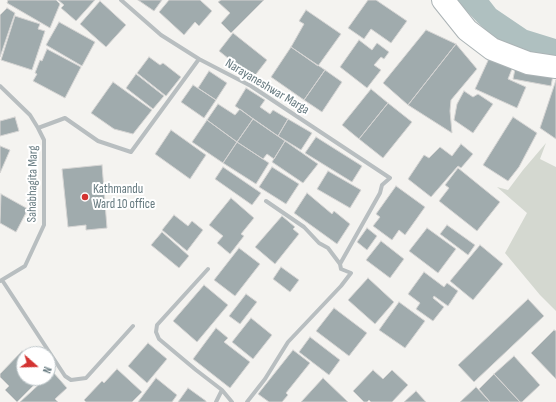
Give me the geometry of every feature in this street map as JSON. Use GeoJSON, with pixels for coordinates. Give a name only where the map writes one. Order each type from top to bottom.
{"type":"FeatureCollection","features":[{"type":"Feature","properties":{"kind":"street","name":"Narayaneshwar Marga"},"geometry":{"type":"LineString","coordinates":[[121,0],[161,35],[199,59],[251,86],[390,178],[382,185],[380,193],[340,264]]}},
{"type":"Feature","properties":{"kind":"street"},"geometry":{"type":"LineString","coordinates":[[443,0],[467,30],[492,49],[528,63],[556,67]]}},
{"type":"Feature","properties":{"kind":"street"},"geometry":{"type":"LineString","coordinates":[[38,128],[65,118],[98,141],[131,152],[199,59]]}},
{"type":"Feature","properties":{"kind":"street","name":"Sahabhagita Marg"},"geometry":{"type":"LineString","coordinates":[[0,86],[30,115],[44,140],[44,225],[25,266],[1,281]]}},
{"type":"Feature","properties":{"kind":"street"},"geometry":{"type":"LineString","coordinates":[[247,402],[265,379],[288,342],[341,286],[351,273],[341,269],[340,264],[328,248],[319,243],[304,227],[266,201]]}},
{"type":"Feature","properties":{"kind":"street"},"geometry":{"type":"LineString","coordinates":[[208,269],[157,325],[156,332],[159,339],[190,366],[222,390],[232,402]]}},
{"type":"Feature","properties":{"kind":"street"},"geometry":{"type":"LineString","coordinates":[[1,281],[65,376],[71,380],[86,378],[133,326]]}},
{"type":"Feature","properties":{"kind":"street"},"geometry":{"type":"LineString","coordinates":[[216,402],[222,390]]}},
{"type":"Feature","properties":{"kind":"shaded area"},"geometry":{"type":"Polygon","coordinates":[[[456,0],[489,0],[496,9],[527,30],[556,39],[556,60],[501,44],[456,0]]]}},
{"type":"Feature","properties":{"kind":"shaded area"},"geometry":{"type":"Polygon","coordinates":[[[546,143],[540,159],[556,167],[556,311],[540,295],[505,253],[527,213],[497,187],[508,190],[546,143]]]}},
{"type":"Feature","properties":{"kind":"building"},"geometry":{"type":"Polygon","coordinates":[[[8,0],[56,0],[60,4],[50,28],[7,3],[8,0]]]}},
{"type":"Feature","properties":{"kind":"building"},"geometry":{"type":"Polygon","coordinates":[[[58,0],[95,0],[76,21],[61,8],[64,5],[58,0]]]}},
{"type":"Feature","properties":{"kind":"building"},"geometry":{"type":"Polygon","coordinates":[[[138,0],[162,0],[154,11],[138,0]]]}},
{"type":"Feature","properties":{"kind":"building"},"geometry":{"type":"Polygon","coordinates":[[[169,0],[200,0],[212,11],[199,26],[195,22],[184,35],[159,12],[169,0]]]}},
{"type":"Feature","properties":{"kind":"building"},"geometry":{"type":"Polygon","coordinates":[[[221,0],[264,0],[231,33],[221,23],[230,13],[218,2],[221,0]]]}},
{"type":"Feature","properties":{"kind":"building"},"geometry":{"type":"Polygon","coordinates":[[[368,0],[376,0],[407,21],[391,43],[371,29],[364,39],[348,28],[368,0]]]}},
{"type":"Feature","properties":{"kind":"building"},"geometry":{"type":"Polygon","coordinates":[[[100,1],[126,25],[106,47],[80,24],[100,1]]]}},
{"type":"Feature","properties":{"kind":"building"},"geometry":{"type":"Polygon","coordinates":[[[7,8],[15,13],[0,57],[0,15],[7,8]]]}},
{"type":"Feature","properties":{"kind":"building"},"geometry":{"type":"Polygon","coordinates":[[[306,10],[341,34],[318,66],[291,47],[304,24],[299,21],[306,10]]]}},
{"type":"Feature","properties":{"kind":"building"},"geometry":{"type":"Polygon","coordinates":[[[15,16],[40,24],[38,29],[45,31],[32,70],[1,60],[15,16]]]}},
{"type":"Feature","properties":{"kind":"building"},"geometry":{"type":"Polygon","coordinates":[[[59,22],[95,42],[82,66],[46,45],[59,22]]]}},
{"type":"Feature","properties":{"kind":"building"},"geometry":{"type":"Polygon","coordinates":[[[426,30],[456,44],[408,105],[383,83],[426,30]]]}},
{"type":"Feature","properties":{"kind":"building"},"geometry":{"type":"Polygon","coordinates":[[[233,33],[267,60],[253,78],[219,51],[233,33]]]}},
{"type":"Feature","properties":{"kind":"building"},"geometry":{"type":"Polygon","coordinates":[[[359,40],[372,50],[377,43],[389,52],[384,59],[381,57],[374,65],[381,70],[367,88],[340,67],[359,40]]]}},
{"type":"Feature","properties":{"kind":"building"},"geometry":{"type":"Polygon","coordinates":[[[456,44],[477,69],[451,100],[450,111],[452,133],[408,105],[456,44]]]}},
{"type":"Feature","properties":{"kind":"building"},"geometry":{"type":"Polygon","coordinates":[[[291,47],[325,70],[304,100],[271,77],[291,47]]]}},
{"type":"Feature","properties":{"kind":"building"},"geometry":{"type":"Polygon","coordinates":[[[47,49],[81,67],[65,98],[33,81],[37,74],[35,73],[40,60],[42,61],[47,49]]]}},
{"type":"Feature","properties":{"kind":"building"},"geometry":{"type":"Polygon","coordinates":[[[491,54],[514,64],[508,79],[526,87],[517,108],[475,89],[491,54]]]}},
{"type":"Feature","properties":{"kind":"building"},"geometry":{"type":"Polygon","coordinates":[[[149,57],[160,65],[163,63],[181,77],[166,96],[137,73],[149,57]]]}},
{"type":"Feature","properties":{"kind":"building"},"geometry":{"type":"Polygon","coordinates":[[[516,64],[554,70],[551,86],[513,79],[516,64]]]}},
{"type":"Feature","properties":{"kind":"building"},"geometry":{"type":"Polygon","coordinates":[[[325,70],[342,82],[322,112],[304,100],[325,70]]]}},
{"type":"Feature","properties":{"kind":"building"},"geometry":{"type":"Polygon","coordinates":[[[209,71],[227,83],[216,100],[198,88],[209,71]]]}},
{"type":"Feature","properties":{"kind":"building"},"geometry":{"type":"Polygon","coordinates":[[[136,74],[164,96],[153,109],[126,88],[136,74]]]}},
{"type":"Feature","properties":{"kind":"building"},"geometry":{"type":"Polygon","coordinates":[[[556,80],[556,139],[540,128],[556,80]]]}},
{"type":"Feature","properties":{"kind":"building"},"geometry":{"type":"Polygon","coordinates":[[[113,82],[152,110],[133,134],[114,129],[91,113],[113,82]]]}},
{"type":"Feature","properties":{"kind":"building"},"geometry":{"type":"Polygon","coordinates":[[[193,85],[216,100],[204,118],[181,102],[193,85]]]}},
{"type":"Feature","properties":{"kind":"building"},"geometry":{"type":"Polygon","coordinates":[[[246,88],[265,100],[260,107],[270,114],[273,110],[288,119],[278,136],[235,106],[246,88]]]}},
{"type":"Feature","properties":{"kind":"building"},"geometry":{"type":"Polygon","coordinates":[[[371,89],[388,103],[359,139],[342,125],[371,89]]]}},
{"type":"Feature","properties":{"kind":"building"},"geometry":{"type":"Polygon","coordinates":[[[464,91],[473,97],[478,94],[493,104],[473,133],[454,120],[457,104],[464,91]]]}},
{"type":"Feature","properties":{"kind":"building"},"geometry":{"type":"Polygon","coordinates":[[[388,103],[412,122],[383,158],[359,139],[388,103]]]}},
{"type":"Feature","properties":{"kind":"building"},"geometry":{"type":"Polygon","coordinates":[[[218,104],[235,115],[240,109],[253,119],[237,142],[207,120],[218,104]]]}},
{"type":"Feature","properties":{"kind":"building"},"geometry":{"type":"Polygon","coordinates":[[[15,117],[19,131],[0,136],[0,121],[15,117]]]}},
{"type":"Feature","properties":{"kind":"building"},"geometry":{"type":"Polygon","coordinates":[[[513,117],[537,133],[519,167],[508,181],[483,165],[513,117]]]}},
{"type":"Feature","properties":{"kind":"building"},"geometry":{"type":"Polygon","coordinates":[[[253,119],[285,141],[274,159],[267,154],[263,159],[237,142],[253,119]]]}},
{"type":"Feature","properties":{"kind":"building"},"geometry":{"type":"Polygon","coordinates":[[[288,119],[312,133],[301,150],[278,136],[288,119]]]}},
{"type":"Feature","properties":{"kind":"building"},"geometry":{"type":"Polygon","coordinates":[[[207,120],[237,142],[223,163],[192,142],[207,120]]]}},
{"type":"Feature","properties":{"kind":"building"},"geometry":{"type":"Polygon","coordinates":[[[171,130],[206,155],[190,179],[155,154],[171,130]]]}},
{"type":"Feature","properties":{"kind":"building"},"geometry":{"type":"Polygon","coordinates":[[[316,137],[362,166],[352,182],[305,153],[316,137]]]}},
{"type":"Feature","properties":{"kind":"building"},"geometry":{"type":"Polygon","coordinates":[[[285,141],[318,164],[303,183],[272,162],[285,141]]]}},
{"type":"Feature","properties":{"kind":"building"},"geometry":{"type":"Polygon","coordinates":[[[237,142],[269,163],[256,184],[223,163],[237,142]]]}},
{"type":"Feature","properties":{"kind":"building"},"geometry":{"type":"Polygon","coordinates":[[[461,144],[473,154],[461,168],[458,166],[431,197],[408,179],[424,155],[429,158],[440,147],[452,156],[461,144]]]}},
{"type":"Feature","properties":{"kind":"building"},"geometry":{"type":"Polygon","coordinates":[[[0,146],[10,150],[0,173],[0,146]]]}},
{"type":"Feature","properties":{"kind":"building","name":"Kathmandu Ward 10 office"},"geometry":{"type":"Polygon","coordinates":[[[102,165],[107,228],[86,230],[86,225],[68,227],[62,169],[102,165]]]}},
{"type":"Feature","properties":{"kind":"building"},"geometry":{"type":"Polygon","coordinates":[[[223,167],[261,193],[252,205],[215,179],[223,167]]]}},
{"type":"Feature","properties":{"kind":"building"},"geometry":{"type":"Polygon","coordinates":[[[272,167],[299,184],[286,204],[259,187],[272,167]]]}},
{"type":"Feature","properties":{"kind":"building"},"geometry":{"type":"Polygon","coordinates":[[[458,168],[500,202],[477,231],[439,201],[449,188],[445,185],[458,168]]]}},
{"type":"Feature","properties":{"kind":"building"},"geometry":{"type":"Polygon","coordinates":[[[328,171],[361,190],[350,208],[317,189],[328,171]]]}},
{"type":"Feature","properties":{"kind":"building"},"geometry":{"type":"Polygon","coordinates":[[[396,186],[425,207],[405,235],[399,230],[392,240],[373,226],[380,217],[376,214],[396,186]]]}},
{"type":"Feature","properties":{"kind":"building"},"geometry":{"type":"Polygon","coordinates":[[[307,193],[332,214],[334,211],[350,224],[337,244],[294,213],[307,193]]]}},
{"type":"Feature","properties":{"kind":"building"},"geometry":{"type":"Polygon","coordinates":[[[1,194],[28,209],[16,232],[0,223],[1,194]]]}},
{"type":"Feature","properties":{"kind":"building"},"geometry":{"type":"Polygon","coordinates":[[[231,198],[254,218],[241,234],[244,236],[230,254],[217,243],[223,236],[209,225],[231,198]]]}},
{"type":"Feature","properties":{"kind":"building"},"geometry":{"type":"Polygon","coordinates":[[[174,215],[188,226],[192,221],[203,230],[187,251],[162,230],[174,215]]]}},
{"type":"Feature","properties":{"kind":"building"},"geometry":{"type":"Polygon","coordinates":[[[282,216],[295,227],[293,229],[299,234],[275,264],[255,247],[282,216]]]}},
{"type":"Feature","properties":{"kind":"building"},"geometry":{"type":"Polygon","coordinates":[[[447,225],[475,245],[468,255],[440,234],[447,225]]]}},
{"type":"Feature","properties":{"kind":"building"},"geometry":{"type":"Polygon","coordinates":[[[367,228],[377,236],[367,250],[357,242],[367,228]]]}},
{"type":"Feature","properties":{"kind":"building"},"geometry":{"type":"Polygon","coordinates":[[[427,228],[456,249],[438,273],[409,251],[427,228]]]}},
{"type":"Feature","properties":{"kind":"building"},"geometry":{"type":"Polygon","coordinates":[[[162,232],[189,256],[179,268],[151,245],[162,232]]]}},
{"type":"Feature","properties":{"kind":"building"},"geometry":{"type":"Polygon","coordinates":[[[381,241],[404,259],[390,278],[366,260],[381,241]]]}},
{"type":"Feature","properties":{"kind":"building"},"geometry":{"type":"Polygon","coordinates":[[[480,245],[503,264],[473,300],[450,281],[480,245]]]}},
{"type":"Feature","properties":{"kind":"building"},"geometry":{"type":"Polygon","coordinates":[[[239,248],[260,264],[235,296],[214,280],[239,248]]]}},
{"type":"Feature","properties":{"kind":"building"},"geometry":{"type":"Polygon","coordinates":[[[281,267],[299,280],[290,292],[273,279],[281,267]]]}},
{"type":"Feature","properties":{"kind":"building"},"geometry":{"type":"Polygon","coordinates":[[[424,272],[444,287],[447,283],[458,291],[448,306],[434,296],[433,298],[444,307],[433,321],[416,309],[420,303],[408,294],[424,272]]]}},
{"type":"Feature","properties":{"kind":"building"},"geometry":{"type":"Polygon","coordinates":[[[368,278],[394,302],[375,324],[348,300],[368,278]]]}},
{"type":"Feature","properties":{"kind":"building"},"geometry":{"type":"Polygon","coordinates":[[[204,285],[228,305],[197,342],[173,321],[204,285]]]}},
{"type":"Feature","properties":{"kind":"building"},"geometry":{"type":"Polygon","coordinates":[[[246,294],[257,302],[240,324],[229,316],[246,294]]]}},
{"type":"Feature","properties":{"kind":"building"},"geometry":{"type":"Polygon","coordinates":[[[528,299],[544,316],[474,382],[458,365],[528,299]]]}},
{"type":"Feature","properties":{"kind":"building"},"geometry":{"type":"Polygon","coordinates":[[[399,302],[425,321],[405,348],[379,330],[399,302]]]}},
{"type":"Feature","properties":{"kind":"building"},"geometry":{"type":"Polygon","coordinates":[[[334,308],[367,333],[349,356],[316,331],[334,308]]]}},
{"type":"Feature","properties":{"kind":"building"},"geometry":{"type":"Polygon","coordinates":[[[251,318],[272,335],[253,359],[232,342],[251,318]]]}},
{"type":"Feature","properties":{"kind":"building"},"geometry":{"type":"Polygon","coordinates":[[[216,328],[228,338],[224,342],[250,362],[230,388],[193,359],[216,328]]]}},
{"type":"Feature","properties":{"kind":"building"},"geometry":{"type":"Polygon","coordinates":[[[554,330],[556,331],[556,379],[531,353],[554,330]]]}},
{"type":"Feature","properties":{"kind":"building"},"geometry":{"type":"Polygon","coordinates":[[[310,337],[340,360],[329,375],[299,352],[310,337]]]}},
{"type":"Feature","properties":{"kind":"building"},"geometry":{"type":"Polygon","coordinates":[[[148,343],[167,359],[147,383],[128,366],[148,343]]]}},
{"type":"Feature","properties":{"kind":"building"},"geometry":{"type":"Polygon","coordinates":[[[293,350],[310,363],[286,393],[288,395],[282,402],[269,402],[258,394],[293,350]]]}},
{"type":"Feature","properties":{"kind":"building"},"geometry":{"type":"Polygon","coordinates":[[[514,356],[540,385],[522,402],[520,402],[494,374],[514,356]]]}},
{"type":"Feature","properties":{"kind":"building"},"geometry":{"type":"Polygon","coordinates":[[[16,357],[16,386],[33,386],[17,402],[5,390],[9,386],[0,377],[0,374],[16,357]]]}},
{"type":"Feature","properties":{"kind":"building"},"geometry":{"type":"Polygon","coordinates":[[[117,369],[142,392],[132,402],[86,402],[84,400],[102,381],[104,383],[117,369]]]}},
{"type":"Feature","properties":{"kind":"building"},"geometry":{"type":"Polygon","coordinates":[[[373,370],[383,379],[392,370],[408,385],[392,402],[371,402],[369,400],[364,402],[353,391],[373,370]]]}},
{"type":"Feature","properties":{"kind":"building"},"geometry":{"type":"Polygon","coordinates":[[[494,374],[520,402],[490,402],[479,389],[494,374]]]}},
{"type":"Feature","properties":{"kind":"building"},"geometry":{"type":"Polygon","coordinates":[[[56,375],[67,388],[55,399],[58,402],[20,402],[37,386],[56,386],[56,375]]]}},
{"type":"Feature","properties":{"kind":"building"},"geometry":{"type":"Polygon","coordinates":[[[156,378],[177,395],[172,402],[138,402],[156,378]]]}},
{"type":"Feature","properties":{"kind":"building"},"geometry":{"type":"Polygon","coordinates":[[[323,378],[348,402],[301,402],[323,378]]]}},
{"type":"Feature","properties":{"kind":"building"},"geometry":{"type":"Polygon","coordinates":[[[476,387],[490,402],[460,402],[476,387]]]}},
{"type":"Feature","properties":{"kind":"building"},"geometry":{"type":"Polygon","coordinates":[[[188,388],[206,401],[206,402],[178,402],[188,388]]]}},
{"type":"Feature","properties":{"kind":"building"},"geometry":{"type":"Polygon","coordinates":[[[416,391],[426,402],[404,402],[416,391]]]}},
{"type":"Feature","properties":{"kind":"place","name":"Kathmandu Ward 10 office"},"geometry":{"type":"Point","coordinates":[85,197]}}]}
